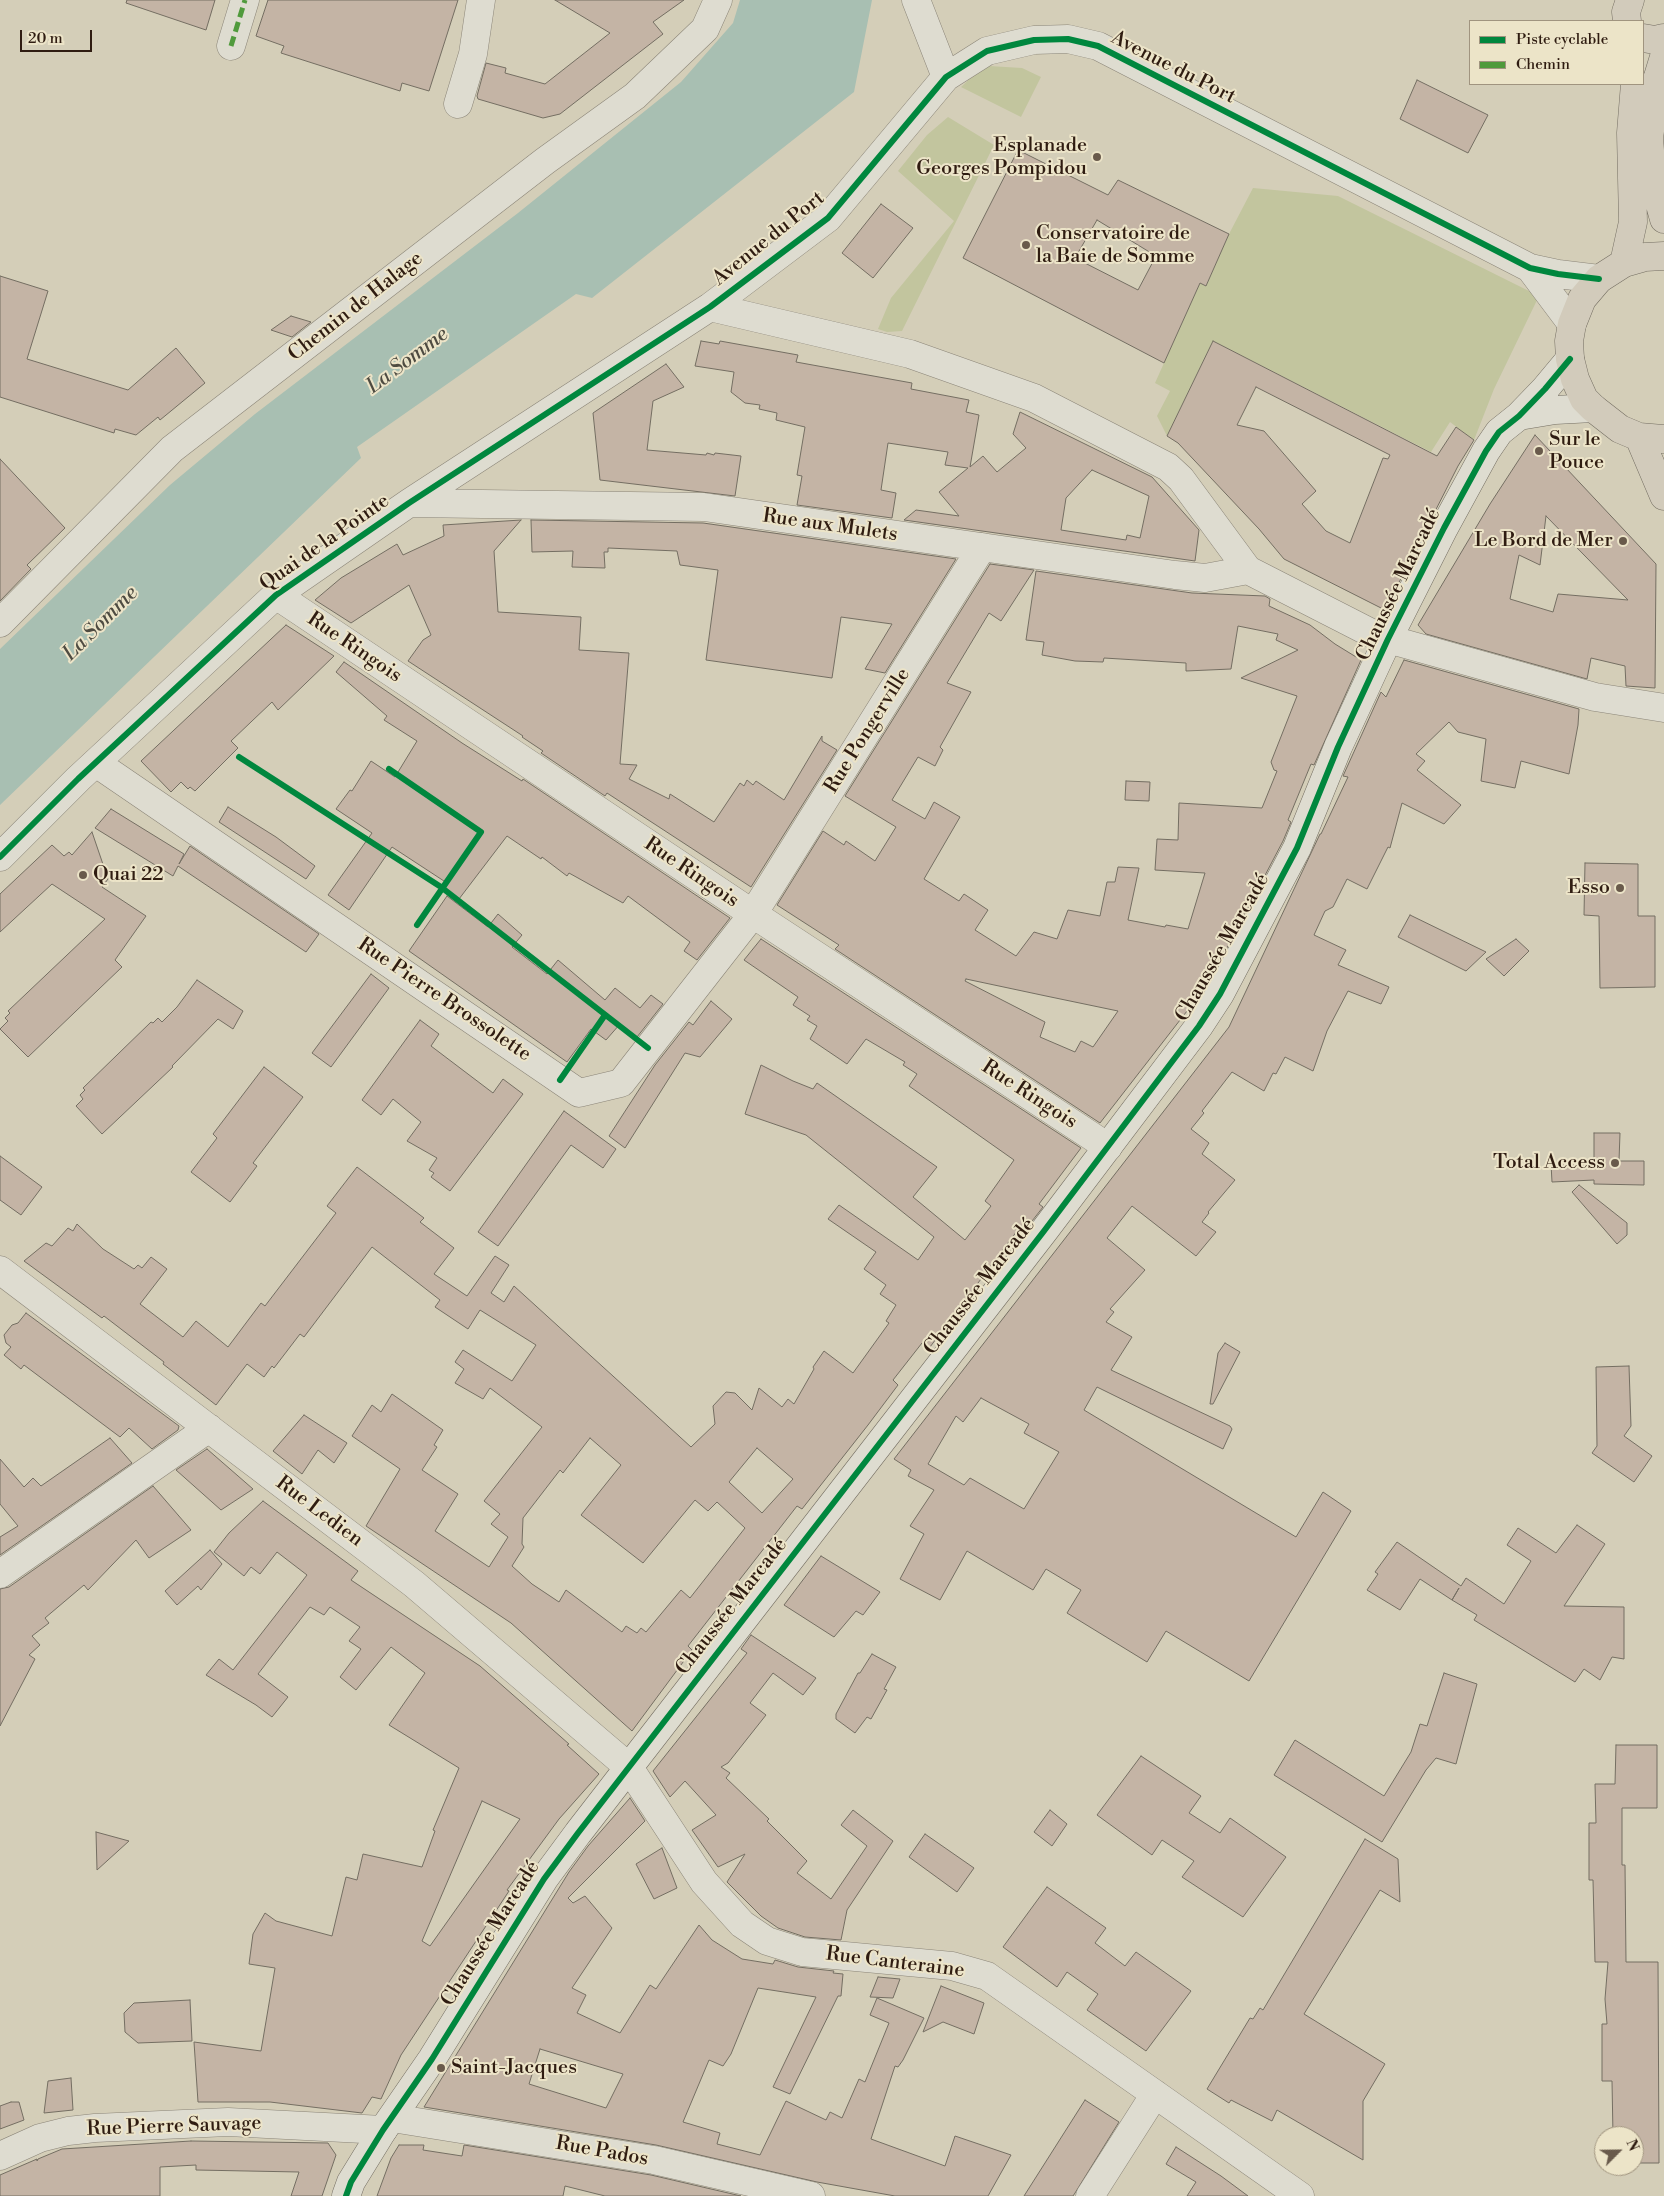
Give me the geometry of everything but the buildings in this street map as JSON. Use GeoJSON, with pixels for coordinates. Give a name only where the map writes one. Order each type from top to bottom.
{"type":"FeatureCollection","features":[{"type":"Feature","properties":{"kind":"main road"},"geometry":{"type":"LineString","coordinates":[[1644,38],[1655,40],[1664,38]]}},
{"type":"Feature","properties":{"kind":"main road"},"geometry":{"type":"LineString","coordinates":[[1664,57],[1657,80],[1650,138],[1652,176],[1664,219]]}},
{"type":"Feature","properties":{"kind":"main road"},"geometry":{"type":"LineString","coordinates":[[1624,263],[1634,222],[1631,134],[1635,85]]}},
{"type":"Feature","properties":{"kind":"main road"},"geometry":{"type":"LineString","coordinates":[[1664,256],[1645,257],[1624,263],[1599,279],[1582,299],[1572,324],[1570,359],[1575,379],[1584,398],[1593,408],[1620,429],[1652,438],[1664,496]]}},
{"type":"Feature","properties":{"kind":"street"},"geometry":{"type":"LineString","coordinates":[[230,46],[245,0]]}},
{"type":"Feature","properties":{"kind":"street"},"geometry":{"type":"LineString","coordinates":[[458,104],[473,54],[482,0]]}},
{"type":"Feature","properties":{"kind":"street","name":"Chemin de Halage"},"geometry":{"type":"LineString","coordinates":[[0,623],[172,449],[545,161],[635,96],[705,29],[718,0]]}},
{"type":"Feature","properties":{"kind":"street"},"geometry":{"type":"LineString","coordinates":[[916,0],[946,77]]}},
{"type":"Feature","properties":{"kind":"street","name":"Avenue du Port"},"geometry":{"type":"LineString","coordinates":[[710,307],[828,218],[946,77],[987,51],[1034,40],[1068,39],[1098,46],[1530,268],[1558,274],[1599,279]]}},
{"type":"Feature","properties":{"kind":"street","name":"Avenue du Port"},"geometry":{"type":"LineString","coordinates":[[1530,268],[1572,324]]}},
{"type":"Feature","properties":{"kind":"street"},"geometry":{"type":"LineString","coordinates":[[710,307],[910,354],[1034,398],[1168,467],[1181,479],[1248,570],[1377,636],[1595,697],[1664,708]]}},
{"type":"Feature","properties":{"kind":"street","name":"Quai de la Pointe"},"geometry":{"type":"LineString","coordinates":[[0,858],[96,763],[276,595],[409,503],[710,307]]}},
{"type":"Feature","properties":{"kind":"street","name":"Chaussée Marcadé"},"geometry":{"type":"LineString","coordinates":[[346,2196],[351,2182],[387,2124],[432,2059],[544,1880],[628,1766],[1108,1147],[1199,1026],[1220,994],[1297,848],[1338,747],[1388,639],[1444,528],[1486,451],[1498,432],[1519,416],[1570,359]]}},
{"type":"Feature","properties":{"kind":"street","name":"Chaussée Marcadé"},"geometry":{"type":"LineString","coordinates":[[1519,416],[1555,410],[1593,408]]}},
{"type":"Feature","properties":{"kind":"street","name":"Rue aux Mulets"},"geometry":{"type":"LineString","coordinates":[[409,503],[704,507],[982,548],[1205,578],[1248,570]]}},
{"type":"Feature","properties":{"kind":"street","name":"Rue Pongerville"},"geometry":{"type":"LineString","coordinates":[[753,914],[982,548]]}},
{"type":"Feature","properties":{"kind":"street","name":"Rue Ringois"},"geometry":{"type":"LineString","coordinates":[[276,595],[753,914],[1108,1147]]}},
{"type":"Feature","properties":{"kind":"street","name":"Rue Pierre Brossolette"},"geometry":{"type":"LineString","coordinates":[[96,763],[579,1093],[621,1083],[753,914]]}},
{"type":"Feature","properties":{"kind":"street","name":"Rue Ledien"},"geometry":{"type":"LineString","coordinates":[[0,1270],[414,1584],[628,1766]]}},
{"type":"Feature","properties":{"kind":"street"},"geometry":{"type":"LineString","coordinates":[[0,1574],[209,1428]]}},
{"type":"Feature","properties":{"kind":"street","name":"Rue Canteraine"},"geometry":{"type":"LineString","coordinates":[[628,1766],[704,1882],[742,1924],[767,1941],[802,1952],[952,1966],[987,1976],[1300,2196]]}},
{"type":"Feature","properties":{"kind":"street"},"geometry":{"type":"LineString","coordinates":[[1090,2196],[1155,2094]]}},
{"type":"Feature","properties":{"kind":"street","name":"Rue Pierre Sauvage"},"geometry":{"type":"LineString","coordinates":[[0,2156],[40,2138],[68,2131],[94,2128],[228,2122],[387,2124]]}},
{"type":"Feature","properties":{"kind":"street","name":"Rue Pados"},"geometry":{"type":"LineString","coordinates":[[387,2124],[654,2160],[811,2196]]}},
{"type":"Feature","properties":{"kind":"green space"},"geometry":{"type":"Polygon","coordinates":[[[989,66],[1022,68],[1041,77],[1021,117],[961,87],[977,72],[989,66]]]}},
{"type":"Feature","properties":{"kind":"green space"},"geometry":{"type":"Polygon","coordinates":[[[948,117],[994,145],[902,331],[887,332],[878,329],[891,298],[954,221],[898,171],[927,135],[948,117]]]}},
{"type":"Feature","properties":{"kind":"green space"},"geometry":{"type":"Polygon","coordinates":[[[1253,188],[1338,196],[1539,296],[1494,389],[1474,440],[1450,422],[1431,452],[1213,341],[1167,436],[1157,416],[1170,391],[1155,383],[1200,283],[1206,286],[1229,234],[1253,188]]]}},
{"type":"Feature","properties":{"kind":"water","name":"La Somme"},"geometry":{"type":"Polygon","coordinates":[[[740,0],[872,0],[854,92],[592,298],[576,294],[357,447],[361,458],[0,805],[0,649],[170,485],[255,414],[518,213],[681,82],[733,23],[740,0]]]}},
{"type":"Feature","properties":{"kind":"marked path"},"geometry":{"type":"LineString","coordinates":[[231,46],[245,0]]}},
{"type":"Feature","properties":{"kind":"cycle path"},"geometry":{"type":"LineString","coordinates":[[0,857],[78,779],[276,595],[409,503],[710,307],[828,218],[946,77],[987,51],[1034,40],[1068,39],[1098,46],[1530,268],[1558,274],[1599,279]]}},
{"type":"Feature","properties":{"kind":"cycle path"},"geometry":{"type":"LineString","coordinates":[[346,2196],[351,2182],[383,2130],[432,2059],[544,1879],[1044,1231],[1199,1026],[1220,994],[1297,848],[1338,747],[1388,639],[1444,528],[1486,451],[1499,432],[1519,416],[1570,359]]}},
{"type":"Feature","properties":{"kind":"cycle path"},"geometry":{"type":"LineString","coordinates":[[239,757],[441,887],[648,1048]]}},
{"type":"Feature","properties":{"kind":"cycle path"},"geometry":{"type":"LineString","coordinates":[[389,769],[481,832],[417,925]]}},
{"type":"Feature","properties":{"kind":"cycle path"},"geometry":{"type":"LineString","coordinates":[[560,1080],[605,1015]]}},
{"type":"Feature","properties":{"kind":"place","name":"Esplanade Georges Pompidou"},"geometry":{"type":"Point","coordinates":[1097,157]}},
{"type":"Feature","properties":{"kind":"place","name":"Conservatoire de la Baie de Somme"},"geometry":{"type":"Point","coordinates":[1026,245]}},
{"type":"Feature","properties":{"kind":"place","name":"Sur le Pouce"},"geometry":{"type":"Point","coordinates":[1539,451]}},
{"type":"Feature","properties":{"kind":"place","name":"Le Bord de Mer"},"geometry":{"type":"Point","coordinates":[1623,541]}},
{"type":"Feature","properties":{"kind":"place","name":"Quai 22"},"geometry":{"type":"Point","coordinates":[83,875]}},
{"type":"Feature","properties":{"kind":"place","name":"Esso"},"geometry":{"type":"Point","coordinates":[1620,888]}},
{"type":"Feature","properties":{"kind":"place","name":"Total Access"},"geometry":{"type":"Point","coordinates":[1615,1163]}},
{"type":"Feature","properties":{"kind":"place","name":"Saint-Jacques"},"geometry":{"type":"Point","coordinates":[441,2068]}}]}
